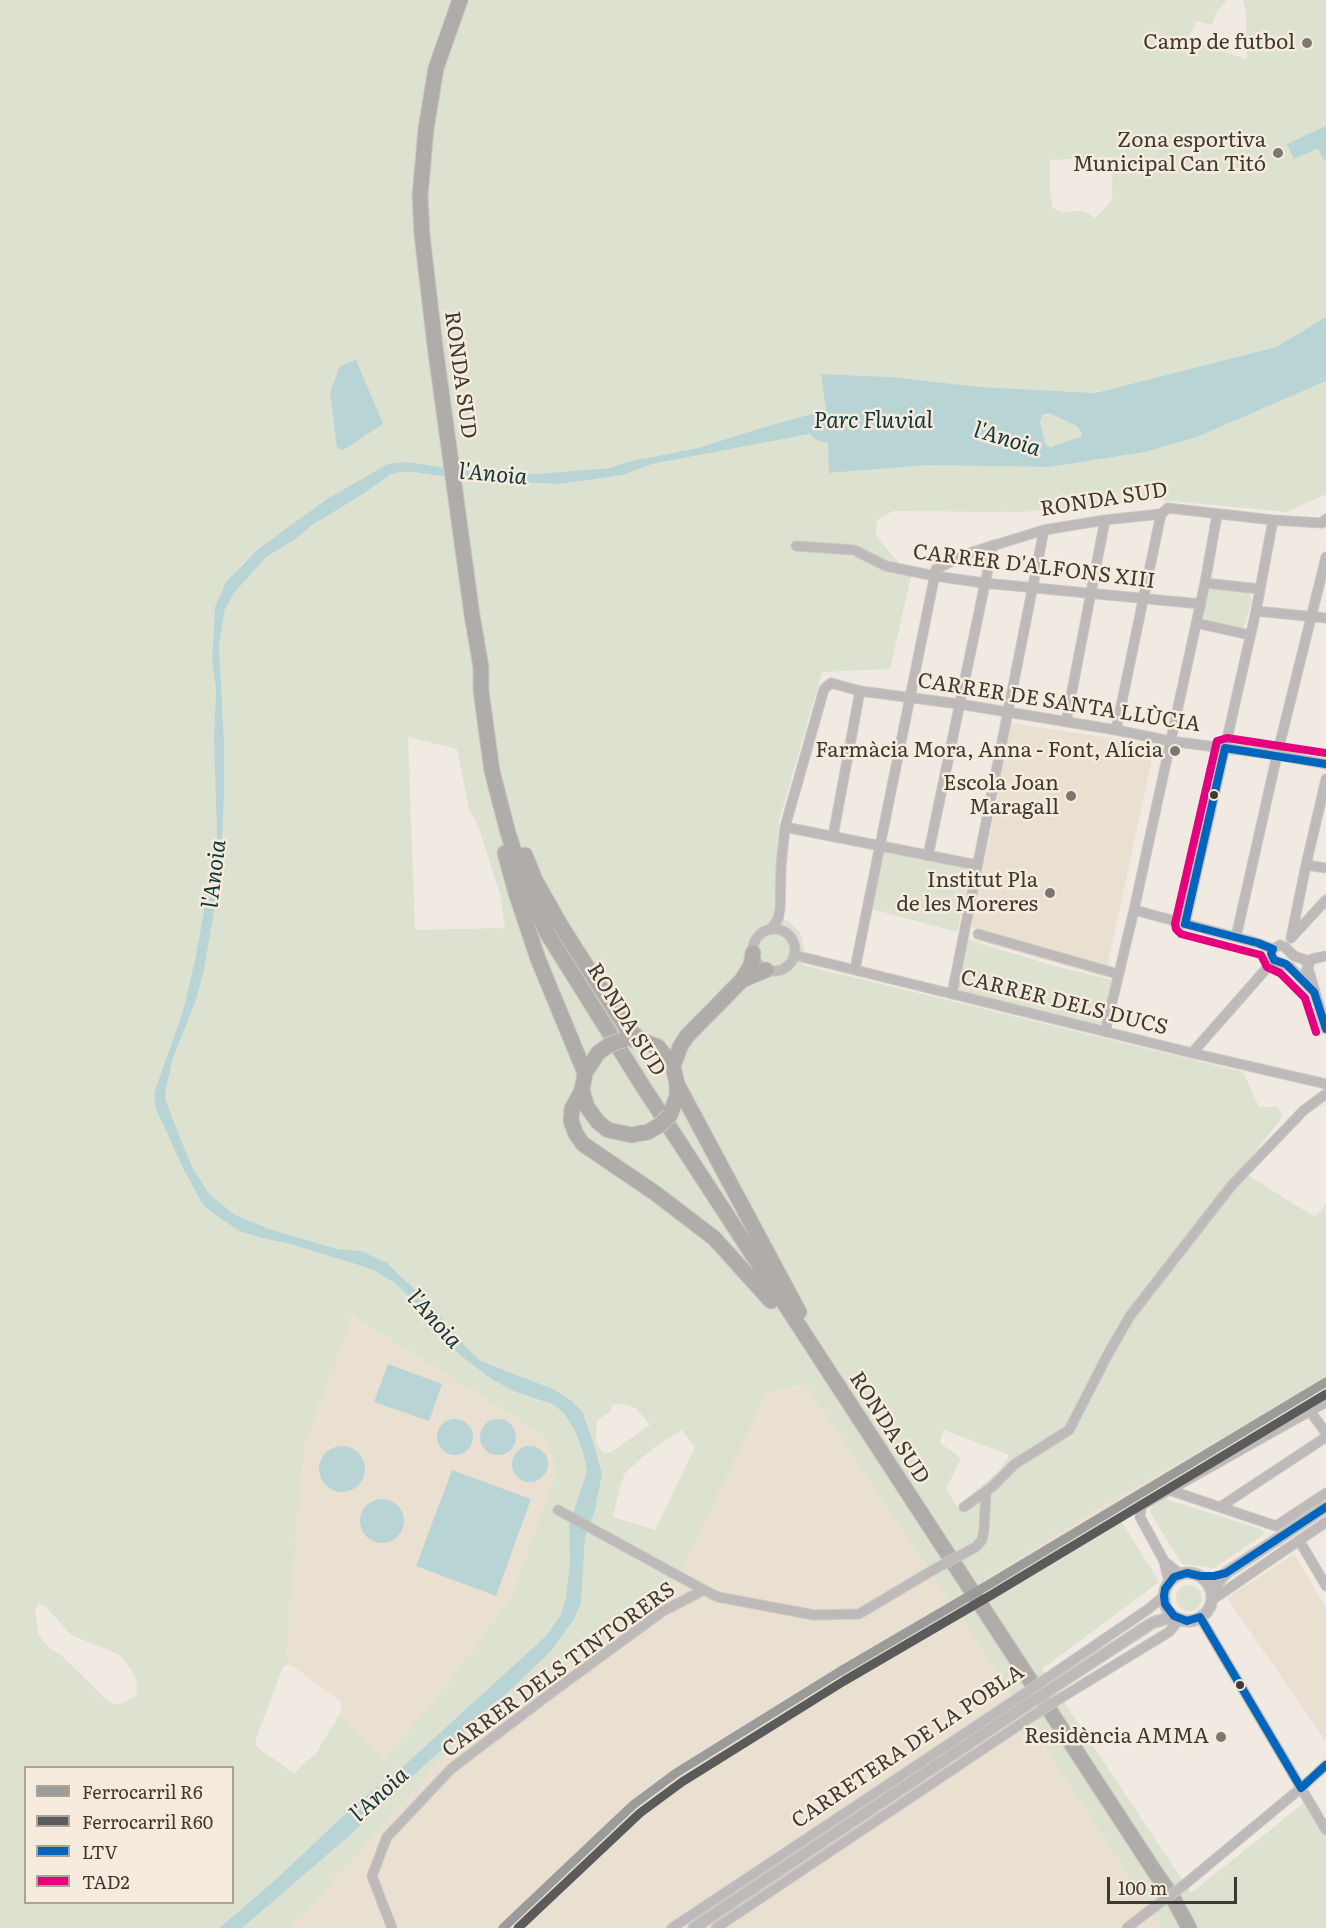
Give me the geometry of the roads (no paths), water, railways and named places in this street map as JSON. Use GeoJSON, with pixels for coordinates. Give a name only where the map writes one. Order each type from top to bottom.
{"type":"FeatureCollection","features":[{"type":"Feature","properties":{"kind":"highway","name":"RONDA SUD"},"geometry":{"type":"LineString","coordinates":[[460,0],[436,68],[426,129],[420,195],[422,235],[435,346],[481,668],[481,691],[492,771],[508,833],[525,884],[547,933],[642,1085],[1173,1898],[1189,1928]]}},
{"type":"Feature","properties":{"kind":"highway"},"geometry":{"type":"LineString","coordinates":[[481,691],[515,830],[535,880],[561,926],[627,1029],[643,1041],[658,1047],[674,1066]]}},
{"type":"Feature","properties":{"kind":"highway"},"geometry":{"type":"LineString","coordinates":[[481,691],[482,754],[516,893],[538,959],[585,1073]]}},
{"type":"Feature","properties":{"kind":"highway"},"geometry":{"type":"LineString","coordinates":[[658,1047],[677,1043],[687,1036],[742,980],[751,964],[753,953]]}},
{"type":"Feature","properties":{"kind":"highway"},"geometry":{"type":"LineString","coordinates":[[742,980],[766,970]]}},
{"type":"Feature","properties":{"kind":"highway"},"geometry":{"type":"LineString","coordinates":[[582,1090],[587,1107],[598,1122],[608,1130],[630,1135],[648,1132],[670,1115],[677,1084],[674,1066],[680,1047],[687,1036]]}},
{"type":"Feature","properties":{"kind":"highway"},"geometry":{"type":"LineString","coordinates":[[643,1041],[623,1040],[609,1045],[598,1053],[585,1073],[582,1090],[572,1109],[572,1121],[576,1134],[583,1144],[655,1193],[714,1238],[761,1287],[802,1345],[821,1362]]}},
{"type":"Feature","properties":{"kind":"highway"},"geometry":{"type":"LineString","coordinates":[[677,1084],[809,1330],[821,1362]]}},
{"type":"Feature","properties":{"kind":"highway"},"geometry":{"type":"LineString","coordinates":[[1173,1898],[1182,1928]]}},
{"type":"Feature","properties":{"kind":"highway"},"geometry":{"type":"LineString","coordinates":[[1173,1898],[1196,1928]]}},
{"type":"Feature","properties":{"kind":"street","name":"RONDA SUD"},"geometry":{"type":"LineString","coordinates":[[935,576],[936,569],[969,553],[1044,530],[1161,514],[1168,508],[1273,520],[1322,523],[1326,519]]}},
{"type":"Feature","properties":{"kind":"street"},"geometry":{"type":"LineString","coordinates":[[1116,730],[1161,514]]}},
{"type":"Feature","properties":{"kind":"street"},"geometry":{"type":"LineString","coordinates":[[1105,1032],[1201,604],[1217,515]]}},
{"type":"Feature","properties":{"kind":"street"},"geometry":{"type":"LineString","coordinates":[[1066,722],[1105,520]]}},
{"type":"Feature","properties":{"kind":"street"},"geometry":{"type":"LineString","coordinates":[[1185,924],[1256,611],[1273,520]]}},
{"type":"Feature","properties":{"kind":"street"},"geometry":{"type":"LineString","coordinates":[[952,994],[1044,530]]}},
{"type":"Feature","properties":{"kind":"street"},"geometry":{"type":"LineString","coordinates":[[928,856],[993,545]]}},
{"type":"Feature","properties":{"kind":"street","name":"CARRER D'ALFONS XIII"},"geometry":{"type":"LineString","coordinates":[[796,546],[854,550],[886,566],[935,576],[984,583],[1201,604]]}},
{"type":"Feature","properties":{"kind":"street"},"geometry":{"type":"LineString","coordinates":[[1236,937],[1277,755],[1326,558]]}},
{"type":"Feature","properties":{"kind":"street"},"geometry":{"type":"LineString","coordinates":[[855,969],[935,576]]}},
{"type":"Feature","properties":{"kind":"street"},"geometry":{"type":"LineString","coordinates":[[1205,584],[1260,589]]}},
{"type":"Feature","properties":{"kind":"street"},"geometry":{"type":"LineString","coordinates":[[1256,611],[1326,618]]}},
{"type":"Feature","properties":{"kind":"street"},"geometry":{"type":"LineString","coordinates":[[1196,623],[1250,635]]}},
{"type":"Feature","properties":{"kind":"street","name":"CARRER DE SANTA LLÙCIA"},"geometry":{"type":"LineString","coordinates":[[785,827],[824,689],[831,683],[860,691],[959,704],[1170,741],[1326,764]]}},
{"type":"Feature","properties":{"kind":"street"},"geometry":{"type":"LineString","coordinates":[[833,836],[860,691]]}},
{"type":"Feature","properties":{"kind":"street"},"geometry":{"type":"LineString","coordinates":[[1292,938],[1326,779]]}},
{"type":"Feature","properties":{"kind":"street"},"geometry":{"type":"LineString","coordinates":[[771,929],[778,919],[780,909],[785,827],[978,865]]}},
{"type":"Feature","properties":{"kind":"street"},"geometry":{"type":"LineString","coordinates":[[1306,865],[1326,868]]}},
{"type":"Feature","properties":{"kind":"street"},"geometry":{"type":"LineString","coordinates":[[1285,946],[1326,900]]}},
{"type":"Feature","properties":{"kind":"street"},"geometry":{"type":"LineString","coordinates":[[1134,910],[1273,949]]}},
{"type":"Feature","properties":{"kind":"street"},"geometry":{"type":"LineString","coordinates":[[771,929],[778,929],[789,936],[795,948],[794,955],[787,966],[780,970],[766,970],[757,963],[753,953],[755,940],[764,931],[771,929]]}},
{"type":"Feature","properties":{"kind":"street"},"geometry":{"type":"LineString","coordinates":[[978,934],[1118,974]]}},
{"type":"Feature","properties":{"kind":"street"},"geometry":{"type":"LineString","coordinates":[[1314,992],[1286,964],[1274,960],[1271,954],[1273,949],[1280,945],[1285,946],[1294,956],[1306,960],[1326,1029]]}},
{"type":"Feature","properties":{"kind":"street","name":"CARRER DELS DUCS"},"geometry":{"type":"LineString","coordinates":[[794,955],[1326,1084]]}},
{"type":"Feature","properties":{"kind":"street"},"geometry":{"type":"LineString","coordinates":[[1296,975],[1305,973],[1312,959],[1326,956]]}},
{"type":"Feature","properties":{"kind":"street"},"geometry":{"type":"LineString","coordinates":[[1192,1053],[1274,960]]}},
{"type":"Feature","properties":{"kind":"street"},"geometry":{"type":"LineString","coordinates":[[964,1507],[986,1491],[1015,1464],[1069,1430],[1130,1316],[1232,1185],[1304,1110],[1326,1094]]}},
{"type":"Feature","properties":{"kind":"street"},"geometry":{"type":"LineString","coordinates":[[1326,1402],[1141,1506],[1140,1517],[1164,1561],[1169,1582],[1165,1600],[1177,1618],[1187,1621],[1200,1617],[1209,1607],[1218,1582],[1226,1573],[1326,1507]]}},
{"type":"Feature","properties":{"kind":"street"},"geometry":{"type":"LineString","coordinates":[[1220,1507],[1326,1435],[1310,1411]]}},
{"type":"Feature","properties":{"kind":"street","name":"CARRER DELS TINTORERS"},"geometry":{"type":"LineString","coordinates":[[392,1928],[372,1876],[387,1837],[451,1769],[551,1693],[663,1611],[704,1590],[718,1596],[813,1615],[859,1614],[976,1547],[982,1540],[984,1529],[986,1491]]}},
{"type":"Feature","properties":{"kind":"street"},"geometry":{"type":"LineString","coordinates":[[1169,1491],[1276,1526],[1326,1493]]}},
{"type":"Feature","properties":{"kind":"street"},"geometry":{"type":"LineString","coordinates":[[562,1512],[704,1590]]}},
{"type":"Feature","properties":{"kind":"street"},"geometry":{"type":"LineString","coordinates":[[1212,1597],[1326,1522]]}},
{"type":"Feature","properties":{"kind":"street"},"geometry":{"type":"LineString","coordinates":[[1299,1540],[1326,1586]]}},
{"type":"Feature","properties":{"kind":"street"},"geometry":{"type":"LineString","coordinates":[[1164,1561],[1180,1574]]}},
{"type":"Feature","properties":{"kind":"street"},"geometry":{"type":"LineString","coordinates":[[1169,1582],[1180,1574],[1214,1576],[1226,1573]]}},
{"type":"Feature","properties":{"kind":"street"},"geometry":{"type":"LineString","coordinates":[[1200,1576],[1210,1586],[1212,1597]]}},
{"type":"Feature","properties":{"kind":"street","name":"CARRETERA DE LA POBLA"},"geometry":{"type":"LineString","coordinates":[[1152,1623],[1165,1600]]}},
{"type":"Feature","properties":{"kind":"street","name":"CARRETERA DE LA POBLA"},"geometry":{"type":"LineString","coordinates":[[1048,1685],[1147,1610],[1165,1600]]}},
{"type":"Feature","properties":{"kind":"street"},"geometry":{"type":"LineString","coordinates":[[1200,1617],[1326,1830]]}},
{"type":"Feature","properties":{"kind":"street","name":"CARRETERA DE LA POBLA"},"geometry":{"type":"LineString","coordinates":[[672,1928],[1048,1685],[1152,1623],[1177,1618]]}},
{"type":"Feature","properties":{"kind":"street","name":"CARRETERA DE LA POBLA"},"geometry":{"type":"LineString","coordinates":[[716,1928],[1059,1699],[1169,1632],[1177,1618]]}},
{"type":"Feature","properties":{"kind":"street","name":"CARRETERA DE LA POBLA"},"geometry":{"type":"LineString","coordinates":[[694,1928],[1021,1702]]}},
{"type":"Feature","properties":{"kind":"street"},"geometry":{"type":"LineString","coordinates":[[1127,1928],[1184,1885],[1326,1765]]}},
{"type":"Feature","properties":{"kind":"water"},"geometry":{"type":"Polygon","coordinates":[[[1326,126],[1326,160],[1324,161],[1318,148],[1294,159],[1287,144],[1326,126]]]}},
{"type":"Feature","properties":{"kind":"water"},"geometry":{"type":"Polygon","coordinates":[[[1326,317],[1326,381],[1197,437],[1145,452],[1050,467],[928,465],[829,473],[828,443],[816,440],[810,434],[652,464],[623,475],[559,484],[467,480],[400,472],[390,475],[266,557],[234,593],[225,609],[219,645],[224,741],[221,871],[203,975],[195,1003],[173,1058],[165,1093],[165,1099],[191,1165],[209,1194],[235,1215],[269,1229],[337,1249],[361,1251],[388,1263],[427,1300],[467,1348],[481,1361],[553,1389],[572,1401],[582,1411],[602,1474],[595,1510],[585,1538],[581,1603],[574,1619],[551,1651],[478,1721],[431,1759],[349,1836],[242,1928],[219,1928],[273,1882],[358,1802],[397,1772],[547,1635],[560,1616],[566,1598],[570,1562],[569,1525],[587,1471],[575,1431],[563,1412],[552,1404],[516,1392],[493,1380],[470,1363],[453,1349],[431,1318],[395,1283],[362,1266],[239,1231],[207,1209],[182,1166],[156,1109],[154,1093],[183,1011],[195,960],[217,839],[214,736],[216,689],[212,660],[215,607],[226,582],[258,549],[327,499],[388,464],[406,462],[469,471],[535,474],[610,468],[627,462],[698,448],[826,410],[821,374],[891,377],[980,387],[1095,393],[1276,347],[1326,317]],[[1049,413],[1042,415],[1040,423],[1045,443],[1051,447],[1080,437],[1082,433],[1077,426],[1049,413]]]}},
{"type":"Feature","properties":{"kind":"water"},"geometry":{"type":"Polygon","coordinates":[[[356,360],[383,424],[343,450],[337,447],[330,392],[340,366],[356,360]]]}},
{"type":"Feature","properties":{"kind":"water"},"geometry":{"type":"Polygon","coordinates":[[[388,1364],[442,1384],[429,1421],[374,1402],[388,1364]]]}},
{"type":"Feature","properties":{"kind":"water"},"geometry":{"type":"Polygon","coordinates":[[[455,1419],[468,1424],[473,1437],[468,1450],[455,1455],[442,1450],[437,1437],[442,1424],[455,1419]]]}},
{"type":"Feature","properties":{"kind":"water"},"geometry":{"type":"Polygon","coordinates":[[[498,1419],[511,1424],[516,1437],[511,1450],[498,1455],[485,1450],[480,1437],[485,1424],[498,1419]]]}},
{"type":"Feature","properties":{"kind":"water"},"geometry":{"type":"Polygon","coordinates":[[[342,1446],[358,1453],[365,1469],[358,1485],[342,1492],[326,1485],[319,1469],[326,1453],[342,1446]]]}},
{"type":"Feature","properties":{"kind":"water"},"geometry":{"type":"Polygon","coordinates":[[[530,1446],[543,1451],[548,1464],[543,1477],[530,1482],[517,1477],[512,1464],[517,1451],[530,1446]]]}},
{"type":"Feature","properties":{"kind":"water"},"geometry":{"type":"Polygon","coordinates":[[[452,1470],[531,1499],[496,1596],[416,1566],[452,1470]]]}},
{"type":"Feature","properties":{"kind":"water"},"geometry":{"type":"Polygon","coordinates":[[[382,1499],[391,1500],[398,1505],[403,1512],[403,1530],[398,1537],[391,1542],[382,1543],[373,1542],[366,1537],[361,1530],[360,1521],[361,1512],[366,1505],[373,1500],[382,1499]]]}},
{"type":"Feature","properties":{"kind":"rail line","name":"R6"},"geometry":{"type":"LineString","coordinates":[[503,1928],[633,1805],[676,1773],[839,1672],[1326,1382]]}},
{"type":"Feature","properties":{"kind":"rail line","name":"R60"},"geometry":{"type":"LineString","coordinates":[[518,1928],[640,1813],[682,1782],[844,1681],[1326,1394]]}},
{"type":"Feature","properties":{"kind":"place","name":"Camp de futbol"},"geometry":{"type":"Point","coordinates":[1307,43]}},
{"type":"Feature","properties":{"kind":"place","name":"Zona esportiva Municipal Can Titó"},"geometry":{"type":"Point","coordinates":[1278,153]}},
{"type":"Feature","properties":{"kind":"place","name":"Farmàcia Mora, Anna - Font, Alícia"},"geometry":{"type":"Point","coordinates":[1175,751]}},
{"type":"Feature","properties":{"kind":"place","name":"Escola Joan Maragall"},"geometry":{"type":"Point","coordinates":[1071,796]}},
{"type":"Feature","properties":{"kind":"place","name":"Institut Pla de les Moreres"},"geometry":{"type":"Point","coordinates":[1050,893]}},
{"type":"Feature","properties":{"kind":"place","name":"Residència AMMA"},"geometry":{"type":"Point","coordinates":[1221,1737]}},
{"type":"Feature","properties":{"kind":"water label","name":"Parc Fluvial"},"geometry":{"type":"Point","coordinates":[873,422]}},
{"type":"Feature","properties":{"kind":"water label","name":"l'Anoia"},"geometry":{"type":"Point","coordinates":[1007,440]}},
{"type":"Feature","properties":{"kind":"water label","name":"l'Anoia"},"geometry":{"type":"Point","coordinates":[493,475]}},
{"type":"Feature","properties":{"kind":"water label","name":"l'Anoia"},"geometry":{"type":"Point","coordinates":[215,874]}},
{"type":"Feature","properties":{"kind":"water label","name":"l'Anoia"},"geometry":{"type":"Point","coordinates":[434,1320]}},
{"type":"Feature","properties":{"kind":"water label","name":"l'Anoia"},"geometry":{"type":"Point","coordinates":[380,1795]}}]}
